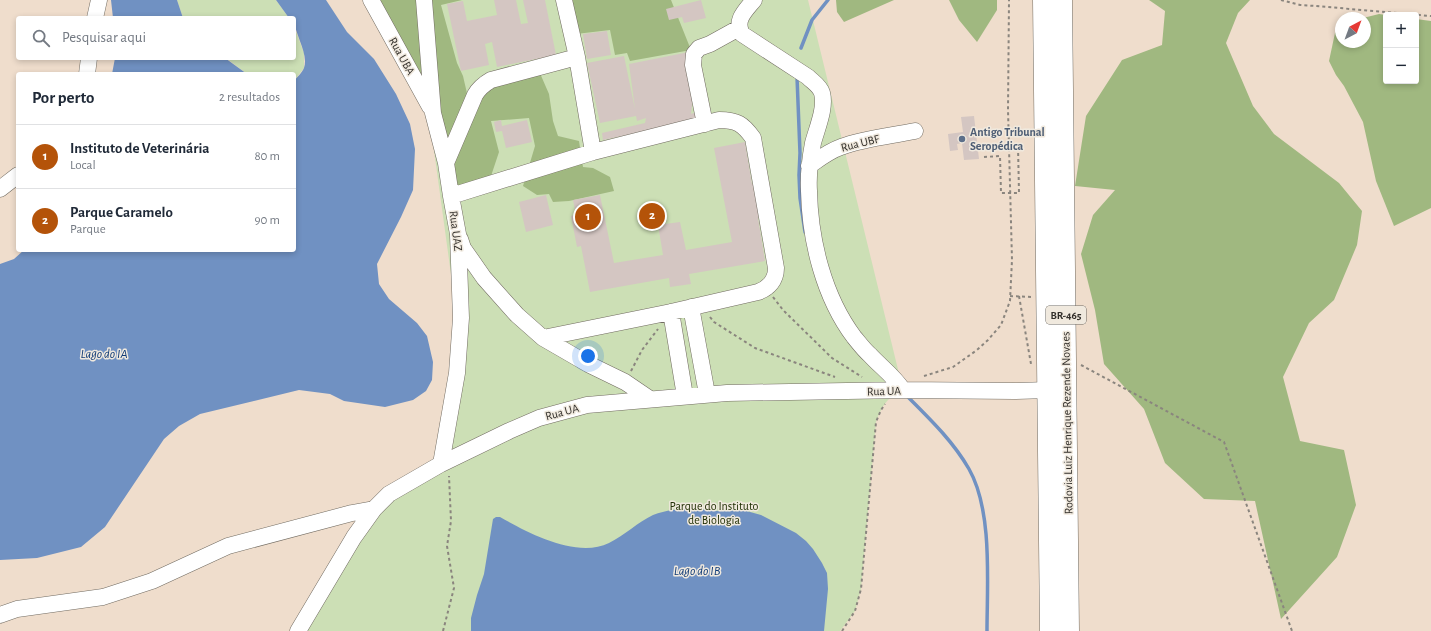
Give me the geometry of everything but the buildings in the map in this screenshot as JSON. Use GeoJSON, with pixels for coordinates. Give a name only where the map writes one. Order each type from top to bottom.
{"type":"FeatureCollection","features":[{"type":"Feature","properties":{"kind":"highway","name":"Rodovia Luiz Henrique Rezende Novaes"},"geometry":{"type":"LineString","coordinates":[[1044,0],[1051,631]]}},
{"type":"Feature","properties":{"kind":"highway","name":"Rodovia Luiz Henrique Rezende Novaes"},"geometry":{"type":"LineString","coordinates":[[1061,0],[1068,631]]}},
{"type":"Feature","properties":{"kind":"lane"},"geometry":{"type":"LineString","coordinates":[[95,16],[99,0]]}},
{"type":"Feature","properties":{"kind":"lane","name":"Rua UBA"},"geometry":{"type":"LineString","coordinates":[[371,0],[433,113]]}},
{"type":"Feature","properties":{"kind":"lane","name":"Rua UAZ"},"geometry":{"type":"LineString","coordinates":[[424,0],[433,113],[446,163],[458,234],[461,318],[457,373],[445,462]]}},
{"type":"Feature","properties":{"kind":"lane"},"geometry":{"type":"LineString","coordinates":[[564,0],[577,57],[593,152]]}},
{"type":"Feature","properties":{"kind":"lane"},"geometry":{"type":"LineString","coordinates":[[754,0],[743,14],[739,22],[739,28],[742,34],[808,77],[822,93],[823,102],[809,166],[809,191],[813,231],[826,284],[853,335],[870,355],[910,390]]}},
{"type":"Feature","properties":{"kind":"lane"},"geometry":{"type":"LineString","coordinates":[[705,124],[693,65],[694,54],[700,48],[739,28]]}},
{"type":"Feature","properties":{"kind":"lane"},"geometry":{"type":"LineString","coordinates":[[446,163],[478,89],[491,80],[577,57]]}},
{"type":"Feature","properties":{"kind":"lane"},"geometry":{"type":"LineString","coordinates":[[87,72],[90,60]]}},
{"type":"Feature","properties":{"kind":"lane"},"geometry":{"type":"LineString","coordinates":[[451,196],[593,152],[719,120],[736,121],[746,129],[753,138],[776,268],[775,277],[766,288],[758,292],[671,312],[543,338]]}},
{"type":"Feature","properties":{"kind":"lane","name":"Rua UBF"},"geometry":{"type":"LineString","coordinates":[[809,166],[823,156],[841,147],[858,142],[915,131]]}},
{"type":"Feature","properties":{"kind":"lane"},"geometry":{"type":"LineString","coordinates":[[0,189],[16,176]]}},
{"type":"Feature","properties":{"kind":"lane"},"geometry":{"type":"LineString","coordinates":[[458,234],[463,248],[484,278],[517,315],[543,338],[588,364],[625,382],[650,399]]}},
{"type":"Feature","properties":{"kind":"lane"},"geometry":{"type":"LineString","coordinates":[[694,306],[707,394]]}},
{"type":"Feature","properties":{"kind":"lane"},"geometry":{"type":"LineString","coordinates":[[671,312],[685,396]]}},
{"type":"Feature","properties":{"kind":"lane","name":"Rua UA"},"geometry":{"type":"LineString","coordinates":[[298,631],[354,537],[374,509],[390,494],[445,462],[539,418],[587,405],[707,394],[884,398],[910,390],[1048,390]]}},
{"type":"Feature","properties":{"kind":"lane"},"geometry":{"type":"LineString","coordinates":[[0,615],[17,609],[103,597],[152,581],[228,546],[352,513],[374,509]]}},
{"type":"Feature","properties":{"kind":"path"},"geometry":{"type":"LineString","coordinates":[[910,390],[914,380],[953,367],[977,350],[1001,325],[1006,313],[1010,296],[1012,260],[1008,110],[1009,0]]}},
{"type":"Feature","properties":{"kind":"path"},"geometry":{"type":"LineString","coordinates":[[1281,0],[1300,5],[1431,16]]}},
{"type":"Feature","properties":{"kind":"path"},"geometry":{"type":"LineString","coordinates":[[984,157],[1000,156],[1001,193],[1019,193],[1018,146],[1021,146]]}},
{"type":"Feature","properties":{"kind":"path"},"geometry":{"type":"LineString","coordinates":[[766,288],[783,310],[832,358],[884,398],[876,422],[861,589],[855,611],[842,631]]}},
{"type":"Feature","properties":{"kind":"path"},"geometry":{"type":"LineString","coordinates":[[1010,296],[1033,297]]}},
{"type":"Feature","properties":{"kind":"path"},"geometry":{"type":"LineString","coordinates":[[694,306],[714,322],[755,348],[835,377]]}},
{"type":"Feature","properties":{"kind":"path"},"geometry":{"type":"LineString","coordinates":[[625,382],[642,350],[671,312]]}},
{"type":"Feature","properties":{"kind":"path"},"geometry":{"type":"LineString","coordinates":[[1066,357],[1224,442],[1292,631]]}},
{"type":"Feature","properties":{"kind":"path"},"geometry":{"type":"LineString","coordinates":[[443,631],[454,588],[447,546],[451,521],[445,462]]}},
{"type":"Feature","properties":{"kind":"shaded area"},"geometry":{"type":"Polygon","coordinates":[[[0,0],[1431,0],[1431,631],[0,631],[0,0]]]}},
{"type":"Feature","properties":{"kind":"green space"},"geometry":{"type":"Polygon","coordinates":[[[177,0],[276,0],[288,16],[182,16],[177,0]]]}},
{"type":"Feature","properties":{"kind":"green space"},"geometry":{"type":"Polygon","coordinates":[[[374,0],[462,0],[441,5],[457,63],[463,76],[469,102],[492,84],[539,71],[549,94],[553,121],[558,136],[579,141],[583,167],[593,168],[610,177],[614,191],[569,201],[553,202],[549,194],[537,195],[523,186],[535,146],[529,118],[491,121],[499,152],[489,182],[453,193],[442,129],[374,0]]]}},
{"type":"Feature","properties":{"kind":"green space","name":"Parque do Instituto de Biologia"},"geometry":{"type":"Polygon","coordinates":[[[399,0],[808,0],[903,390],[889,399],[876,422],[861,589],[855,611],[840,631],[298,631],[374,509],[441,464],[456,311],[430,121],[399,0]]]}},
{"type":"Feature","properties":{"kind":"green space"},"geometry":{"type":"Polygon","coordinates":[[[564,0],[671,0],[691,50],[630,61],[627,53],[615,55],[610,30],[576,34],[564,0]]]}},
{"type":"Feature","properties":{"kind":"green space"},"geometry":{"type":"Polygon","coordinates":[[[836,0],[894,0],[844,22],[837,12],[836,0]]]}},
{"type":"Feature","properties":{"kind":"green space"},"geometry":{"type":"Polygon","coordinates":[[[949,0],[997,0],[997,10],[977,42],[959,20],[949,0]]]}},
{"type":"Feature","properties":{"kind":"green space"},"geometry":{"type":"Polygon","coordinates":[[[1149,0],[1250,0],[1238,13],[1226,43],[1253,106],[1274,134],[1339,183],[1362,211],[1357,245],[1334,300],[1309,323],[1283,377],[1300,441],[1344,450],[1356,505],[1337,557],[1281,619],[1255,501],[1204,499],[1165,463],[1144,409],[1104,364],[1095,310],[1081,254],[1093,215],[1115,190],[1075,186],[1086,116],[1122,60],[1162,45],[1165,11],[1149,0]]]}},
{"type":"Feature","properties":{"kind":"green space"},"geometry":{"type":"Polygon","coordinates":[[[1383,15],[1383,84],[1419,84],[1419,19],[1431,21],[1431,208],[1394,226],[1376,181],[1363,122],[1329,61],[1335,33],[1335,48],[1371,48],[1371,16],[1383,15]]]}},
{"type":"Feature","properties":{"kind":"green space"},"geometry":{"type":"Polygon","coordinates":[[[296,31],[304,53],[304,68],[296,78],[296,72],[244,72],[229,60],[296,60],[296,31]]]}},
{"type":"Feature","properties":{"kind":"water"},"geometry":{"type":"Polygon","coordinates":[[[111,0],[177,0],[182,16],[113,16],[111,0]]]}},
{"type":"Feature","properties":{"kind":"water","name":"Lago do IA"},"geometry":{"type":"Polygon","coordinates":[[[276,0],[326,0],[347,32],[374,59],[396,94],[410,124],[415,149],[413,190],[377,264],[379,284],[389,299],[417,323],[427,336],[433,362],[432,380],[426,391],[413,400],[385,407],[344,401],[330,394],[299,390],[200,414],[179,426],[164,439],[105,527],[81,547],[37,558],[0,560],[0,264],[14,259],[22,252],[296,252],[296,79],[304,68],[305,56],[296,30],[296,16],[288,16],[276,0]]]}},
{"type":"Feature","properties":{"kind":"water"},"geometry":{"type":"Polygon","coordinates":[[[115,60],[228,60],[244,72],[112,72],[115,60]]]}},
{"type":"Feature","properties":{"kind":"water","name":"Lago do IB"},"geometry":{"type":"Polygon","coordinates":[[[692,508],[716,511],[743,510],[761,515],[796,533],[806,541],[813,549],[827,573],[828,589],[824,631],[471,631],[471,618],[484,574],[493,519],[496,517],[500,517],[524,530],[553,542],[582,548],[596,547],[609,543],[642,521],[658,513],[692,508]]]}},
{"type":"Feature","properties":{"kind":"waterway"},"geometry":{"type":"LineString","coordinates":[[801,48],[812,20],[828,0]]}},
{"type":"Feature","properties":{"kind":"waterway"},"geometry":{"type":"LineString","coordinates":[[797,77],[800,198],[805,232]]}},
{"type":"Feature","properties":{"kind":"waterway"},"geometry":{"type":"LineString","coordinates":[[906,395],[956,449],[969,469],[977,486],[982,505],[987,548],[987,631]]}},
{"type":"Feature","properties":{"kind":"place","name":"Antigo Tribunal Seropédica"},"geometry":{"type":"Point","coordinates":[962,139]}},
{"type":"Feature","properties":{"kind":"place","name":"Parque Caramelo"},"geometry":{"type":"Point","coordinates":[652,216]}},
{"type":"Feature","properties":{"kind":"place","name":"Instituto de Veterinária"},"geometry":{"type":"Point","coordinates":[588,217]}}]}
